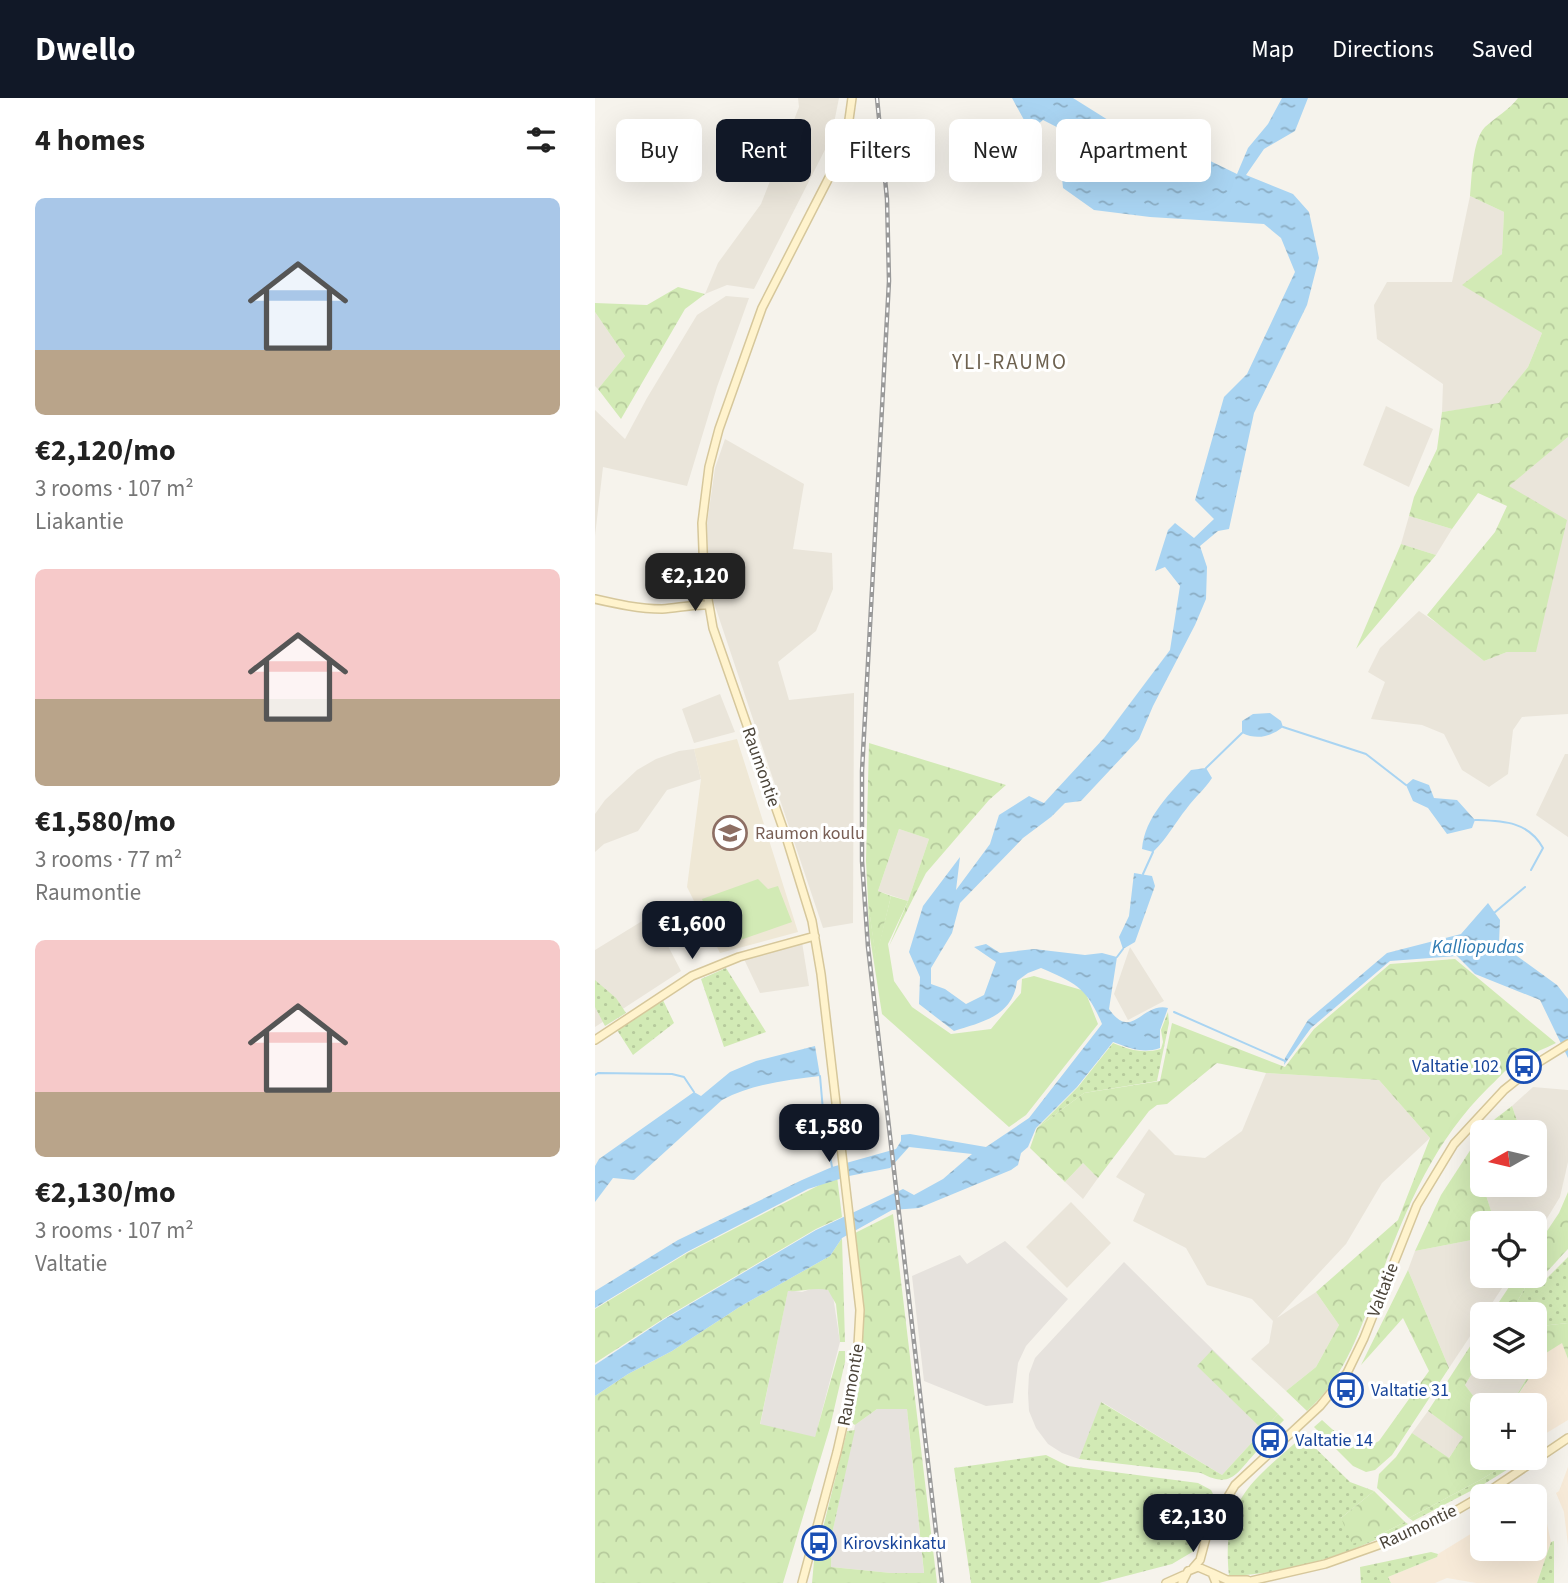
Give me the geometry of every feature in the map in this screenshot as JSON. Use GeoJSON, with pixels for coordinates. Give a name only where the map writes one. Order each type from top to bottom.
{"type":"FeatureCollection","features":[{"type":"Feature","properties":{"kind":"street","name":"Raumontie"},"geometry":{"type":"LineString","coordinates":[[802,1583],[857,1364],[860,1310],[815,936],[787,840],[713,628],[701,551],[709,467],[719,429],[761,308],[838,160],[847,134],[852,98]]}},
{"type":"Feature","properties":{"kind":"street"},"geometry":{"type":"LineString","coordinates":[[595,598],[628,607],[663,609],[694,604],[708,605]]}},
{"type":"Feature","properties":{"kind":"street"},"geometry":{"type":"LineString","coordinates":[[595,1040],[692,976],[739,957],[815,936]]}},
{"type":"Feature","properties":{"kind":"street","name":"Valtatie"},"geometry":{"type":"LineString","coordinates":[[1193,1568],[1205,1545],[1208,1530],[1235,1485],[1320,1406],[1347,1373],[1364,1338],[1417,1205],[1454,1144],[1504,1090],[1557,1049],[1568,1044]]}},
{"type":"Feature","properties":{"kind":"street","name":"Raumontie"},"geometry":{"type":"LineString","coordinates":[[1242,1583],[1325,1564],[1404,1536],[1488,1492],[1568,1438]]}},
{"type":"Feature","properties":{"kind":"street","name":"Valtatie"},"geometry":{"type":"LineString","coordinates":[[1205,1545],[1210,1571],[1216,1583]]}},
{"type":"Feature","properties":{"kind":"street","name":"Raumontie"},"geometry":{"type":"LineString","coordinates":[[1193,1568],[1210,1571],[1227,1580],[1251,1581]]}},
{"type":"Feature","properties":{"kind":"street"},"geometry":{"type":"LineString","coordinates":[[1167,1583],[1183,1579],[1193,1568]]}},
{"type":"Feature","properties":{"kind":"shaded area"},"geometry":{"type":"Polygon","coordinates":[[[798,98],[839,98],[835,119],[825,119],[825,150],[811,177],[811,119],[794,119],[799,107],[798,98]]]}},
{"type":"Feature","properties":{"kind":"shaded area"},"geometry":{"type":"Polygon","coordinates":[[[770,182],[809,182],[754,289],[727,285],[705,294],[718,263],[761,204],[770,182]]]}},
{"type":"Feature","properties":{"kind":"shaded area"},"geometry":{"type":"Polygon","coordinates":[[[1470,196],[1504,212],[1502,254],[1463,285],[1542,333],[1528,367],[1499,404],[1442,412],[1443,384],[1377,339],[1374,305],[1387,282],[1452,282],[1470,196]]]}},
{"type":"Feature","properties":{"kind":"shaded area"},"geometry":{"type":"Polygon","coordinates":[[[726,296],[749,298],[717,387],[687,486],[603,467],[595,536],[595,410],[625,439],[697,315],[726,296]]]}},
{"type":"Feature","properties":{"kind":"shaded area"},"geometry":{"type":"Polygon","coordinates":[[[595,312],[625,356],[598,389],[595,386],[595,312]]]}},
{"type":"Feature","properties":{"kind":"shaded area"},"geometry":{"type":"Polygon","coordinates":[[[1386,406],[1433,429],[1409,487],[1363,465],[1386,406]]]}},
{"type":"Feature","properties":{"kind":"shaded area"},"geometry":{"type":"Polygon","coordinates":[[[1568,437],[1568,714],[1522,717],[1513,730],[1508,774],[1489,787],[1462,770],[1444,734],[1422,725],[1371,719],[1385,682],[1368,672],[1380,648],[1419,611],[1484,661],[1507,652],[1508,486],[1568,437]]]}},
{"type":"Feature","properties":{"kind":"shaded area"},"geometry":{"type":"Polygon","coordinates":[[[725,439],[804,484],[793,549],[832,553],[833,589],[816,631],[778,662],[789,700],[854,693],[853,923],[823,928],[714,603],[708,575],[707,524],[715,468],[725,439]]]}},
{"type":"Feature","properties":{"kind":"shaded area"},"geometry":{"type":"Polygon","coordinates":[[[1409,516],[1452,529],[1436,555],[1401,544],[1409,516]]]}},
{"type":"Feature","properties":{"kind":"shaded area"},"geometry":{"type":"Polygon","coordinates":[[[720,694],[735,732],[694,743],[682,709],[720,694]]]}},
{"type":"Feature","properties":{"kind":"shaded area","name":"Raumon koulu"},"geometry":{"type":"Polygon","coordinates":[[[737,739],[798,932],[720,953],[687,887],[701,779],[694,749],[737,739]]]}},
{"type":"Feature","properties":{"kind":"shaded area"},"geometry":{"type":"Polygon","coordinates":[[[694,749],[701,779],[667,790],[638,831],[604,844],[595,852],[595,814],[605,800],[637,770],[656,759],[694,749]]]}},
{"type":"Feature","properties":{"kind":"shaded area"},"geometry":{"type":"Polygon","coordinates":[[[1565,754],[1568,754],[1568,837],[1536,815],[1565,754]]]}},
{"type":"Feature","properties":{"kind":"shaded area"},"geometry":{"type":"Polygon","coordinates":[[[899,829],[929,839],[908,901],[878,891],[899,829]]]}},
{"type":"Feature","properties":{"kind":"shaded area"},"geometry":{"type":"Polygon","coordinates":[[[652,915],[681,971],[595,1027],[595,950],[652,915]]]}},
{"type":"Feature","properties":{"kind":"shaded area"},"geometry":{"type":"Polygon","coordinates":[[[802,942],[809,986],[760,993],[743,957],[802,942]]]}},
{"type":"Feature","properties":{"kind":"shaded area"},"geometry":{"type":"Polygon","coordinates":[[[1130,947],[1164,1001],[1128,1020],[1114,994],[1130,947]]]}},
{"type":"Feature","properties":{"kind":"shaded area"},"geometry":{"type":"Polygon","coordinates":[[[1266,1073],[1379,1080],[1430,1138],[1382,1183],[1346,1244],[1277,1318],[1316,1292],[1339,1325],[1316,1367],[1286,1391],[1251,1359],[1269,1343],[1273,1321],[1252,1299],[1207,1285],[1186,1248],[1133,1221],[1145,1194],[1116,1177],[1149,1129],[1175,1155],[1205,1158],[1242,1131],[1266,1073]]]}},
{"type":"Feature","properties":{"kind":"shaded area"},"geometry":{"type":"Polygon","coordinates":[[[1533,1087],[1568,1090],[1568,1162],[1560,1197],[1547,1218],[1547,1211],[1491,1211],[1487,1197],[1547,1197],[1547,1120],[1517,1120],[1512,1106],[1533,1087]]]}},
{"type":"Feature","properties":{"kind":"shaded area"},"geometry":{"type":"Polygon","coordinates":[[[1083,1163],[1098,1178],[1083,1199],[1065,1182],[1083,1163]]]}},
{"type":"Feature","properties":{"kind":"shaded area"},"geometry":{"type":"Polygon","coordinates":[[[1071,1202],[1111,1243],[1067,1288],[1026,1247],[1071,1202]]]}},
{"type":"Feature","properties":{"kind":"shaded area"},"geometry":{"type":"Polygon","coordinates":[[[1470,1240],[1470,1288],[1502,1288],[1493,1302],[1470,1302],[1470,1336],[1449,1368],[1408,1270],[1415,1251],[1470,1240]]]}},
{"type":"Feature","properties":{"kind":"shaded area"},"geometry":{"type":"Polygon","coordinates":[[[1005,1241],[1068,1299],[1026,1346],[1018,1363],[1013,1403],[986,1406],[924,1381],[912,1276],[960,1255],[967,1264],[1005,1241]]]}},
{"type":"Feature","properties":{"kind":"shaded area"},"geometry":{"type":"Polygon","coordinates":[[[1124,1262],[1278,1414],[1222,1475],[1102,1402],[1079,1459],[1048,1444],[1036,1428],[1029,1411],[1028,1393],[1029,1374],[1035,1358],[1124,1262]]]}},
{"type":"Feature","properties":{"kind":"shaded area"},"geometry":{"type":"Polygon","coordinates":[[[817,1287],[828,1290],[833,1296],[840,1342],[815,1438],[760,1425],[788,1290],[802,1292],[817,1287]]]}},
{"type":"Feature","properties":{"kind":"shaded area"},"geometry":{"type":"Polygon","coordinates":[[[1562,1342],[1568,1359],[1568,1420],[1547,1433],[1547,1393],[1520,1393],[1529,1379],[1547,1379],[1547,1351],[1562,1342]]]}},
{"type":"Feature","properties":{"kind":"shaded area"},"geometry":{"type":"Polygon","coordinates":[[[1470,1377],[1470,1379],[1526,1379],[1518,1393],[1471,1393],[1465,1385],[1470,1377]]]}},
{"type":"Feature","properties":{"kind":"shaded area"},"geometry":{"type":"Polygon","coordinates":[[[877,1409],[907,1409],[924,1574],[831,1567],[832,1534],[855,1425],[877,1409]]]}},
{"type":"Feature","properties":{"kind":"shaded area"},"geometry":{"type":"Polygon","coordinates":[[[1428,1411],[1464,1437],[1448,1459],[1412,1433],[1428,1411]]]}},
{"type":"Feature","properties":{"kind":"shaded area"},"geometry":{"type":"Polygon","coordinates":[[[1568,1467],[1568,1545],[1564,1512],[1556,1493],[1568,1467]]]}},
{"type":"Feature","properties":{"kind":"shaded area"},"geometry":{"type":"Polygon","coordinates":[[[1547,1524],[1551,1542],[1547,1554],[1547,1524]]]}},
{"type":"Feature","properties":{"kind":"shaded area"},"geometry":{"type":"Polygon","coordinates":[[[1470,1534],[1470,1561],[1545,1561],[1537,1583],[1476,1583],[1447,1578],[1435,1583],[1391,1583],[1388,1577],[1437,1557],[1470,1534]]]}},
{"type":"Feature","properties":{"kind":"green space"},"geometry":{"type":"Polygon","coordinates":[[[1518,98],[1568,98],[1568,437],[1509,486],[1567,520],[1536,652],[1507,652],[1484,661],[1427,615],[1495,532],[1507,506],[1478,493],[1452,529],[1409,516],[1414,497],[1437,449],[1442,412],[1499,403],[1528,367],[1542,333],[1462,285],[1502,254],[1504,212],[1470,196],[1472,170],[1481,133],[1518,98]]]}},
{"type":"Feature","properties":{"kind":"green space"},"geometry":{"type":"Polygon","coordinates":[[[678,287],[705,294],[685,309],[621,419],[598,389],[625,356],[595,312],[595,303],[647,305],[678,287]]]}},
{"type":"Feature","properties":{"kind":"green space"},"geometry":{"type":"Polygon","coordinates":[[[1401,544],[1436,555],[1356,649],[1401,544]]]}},
{"type":"Feature","properties":{"kind":"green space"},"geometry":{"type":"Polygon","coordinates":[[[869,743],[1006,785],[989,800],[926,873],[889,946],[929,839],[899,829],[878,891],[891,896],[876,960],[868,902],[866,861],[869,743]]]}},
{"type":"Feature","properties":{"kind":"green space"},"geometry":{"type":"Polygon","coordinates":[[[758,879],[768,889],[778,886],[792,922],[720,947],[702,899],[758,879]]]}},
{"type":"Feature","properties":{"kind":"green space"},"geometry":{"type":"Polygon","coordinates":[[[891,896],[908,901],[888,944],[894,981],[912,1007],[951,1034],[991,1029],[1021,993],[1022,979],[1034,976],[1085,991],[1098,1024],[1026,1115],[1009,1127],[882,1014],[869,931],[868,902],[876,957],[891,896]]]}},
{"type":"Feature","properties":{"kind":"green space"},"geometry":{"type":"Polygon","coordinates":[[[1455,959],[1556,1043],[1509,1067],[1449,1134],[1407,1211],[1347,1358],[1330,1386],[1307,1411],[1286,1391],[1316,1367],[1339,1325],[1316,1292],[1398,1220],[1430,1138],[1379,1080],[1266,1073],[1217,1063],[1167,1104],[1157,1105],[1149,1111],[1098,1178],[1083,1163],[1065,1182],[1030,1148],[1037,1128],[1084,1093],[1160,1081],[1172,1023],[1285,1067],[1314,1029],[1390,964],[1455,959]]]}},
{"type":"Feature","properties":{"kind":"green space"},"geometry":{"type":"Polygon","coordinates":[[[726,968],[766,1032],[724,1047],[701,979],[726,968]]]}},
{"type":"Feature","properties":{"kind":"green space"},"geometry":{"type":"Polygon","coordinates":[[[595,980],[616,998],[626,1013],[605,1026],[595,1007],[595,980]]]}},
{"type":"Feature","properties":{"kind":"green space"},"geometry":{"type":"Polygon","coordinates":[[[662,998],[674,1023],[633,1055],[617,1030],[662,998]]]}},
{"type":"Feature","properties":{"kind":"green space"},"geometry":{"type":"Polygon","coordinates":[[[1168,1012],[1169,1023],[1157,1081],[1084,1093],[1037,1128],[1078,1087],[1113,1043],[1137,1051],[1161,1049],[1161,1030],[1168,1012]]]}},
{"type":"Feature","properties":{"kind":"green space"},"geometry":{"type":"Polygon","coordinates":[[[1512,1106],[1517,1120],[1494,1120],[1512,1106]]]}},
{"type":"Feature","properties":{"kind":"green space"},"geometry":{"type":"Polygon","coordinates":[[[1470,1151],[1470,1197],[1487,1197],[1491,1211],[1470,1211],[1470,1240],[1415,1251],[1441,1195],[1470,1151]]]}},
{"type":"Feature","properties":{"kind":"green space"},"geometry":{"type":"Polygon","coordinates":[[[837,1176],[842,1217],[816,1229],[663,1319],[595,1363],[595,1309],[687,1253],[837,1176]]]}},
{"type":"Feature","properties":{"kind":"green space"},"geometry":{"type":"Polygon","coordinates":[[[1568,1192],[1568,1249],[1547,1271],[1547,1231],[1568,1192]]]}},
{"type":"Feature","properties":{"kind":"green space"},"geometry":{"type":"Polygon","coordinates":[[[893,1214],[937,1583],[812,1583],[814,1561],[822,1532],[832,1534],[831,1567],[891,1573],[924,1573],[907,1409],[877,1409],[855,1425],[849,1421],[862,1363],[864,1312],[855,1233],[893,1214]]]}},
{"type":"Feature","properties":{"kind":"green space"},"geometry":{"type":"Polygon","coordinates":[[[842,1238],[845,1342],[840,1342],[836,1304],[828,1290],[788,1291],[760,1424],[815,1437],[839,1351],[845,1351],[845,1362],[830,1427],[783,1583],[595,1583],[595,1396],[741,1306],[830,1256],[842,1238]]]}},
{"type":"Feature","properties":{"kind":"green space"},"geometry":{"type":"Polygon","coordinates":[[[1568,1257],[1568,1323],[1547,1325],[1547,1302],[1517,1302],[1525,1288],[1547,1288],[1547,1278],[1568,1257]]]}},
{"type":"Feature","properties":{"kind":"green space"},"geometry":{"type":"Polygon","coordinates":[[[1408,1270],[1449,1368],[1392,1455],[1375,1470],[1366,1472],[1353,1466],[1314,1427],[1322,1420],[1355,1445],[1370,1445],[1379,1441],[1429,1371],[1403,1318],[1361,1365],[1408,1270]]]}},
{"type":"Feature","properties":{"kind":"green space"},"geometry":{"type":"Polygon","coordinates":[[[1508,1288],[1525,1288],[1517,1302],[1499,1302],[1508,1288]]]}},
{"type":"Feature","properties":{"kind":"green space"},"geometry":{"type":"Polygon","coordinates":[[[1568,1323],[1568,1359],[1562,1343],[1547,1352],[1547,1325],[1568,1323]]]}},
{"type":"Feature","properties":{"kind":"green space"},"geometry":{"type":"Polygon","coordinates":[[[1470,1346],[1470,1377],[1465,1385],[1471,1393],[1470,1470],[1497,1470],[1409,1518],[1377,1488],[1379,1474],[1396,1457],[1412,1433],[1449,1458],[1463,1437],[1428,1411],[1470,1346]]]}},
{"type":"Feature","properties":{"kind":"green space"},"geometry":{"type":"Polygon","coordinates":[[[1212,1350],[1278,1414],[1263,1430],[1197,1366],[1212,1350]]]}},
{"type":"Feature","properties":{"kind":"green space"},"geometry":{"type":"Polygon","coordinates":[[[1101,1402],[1222,1475],[1278,1414],[1284,1420],[1255,1449],[1256,1452],[1238,1473],[1219,1480],[1201,1473],[1079,1459],[1101,1402]]]}},
{"type":"Feature","properties":{"kind":"green space"},"geometry":{"type":"Polygon","coordinates":[[[855,1430],[832,1534],[822,1532],[847,1431],[855,1430]]]}},
{"type":"Feature","properties":{"kind":"green space"},"geometry":{"type":"Polygon","coordinates":[[[1303,1436],[1350,1482],[1374,1491],[1341,1518],[1375,1537],[1405,1522],[1408,1524],[1366,1544],[1321,1560],[1276,1571],[1229,1576],[1230,1528],[1235,1510],[1255,1481],[1303,1436]]]}},
{"type":"Feature","properties":{"kind":"green space"},"geometry":{"type":"Polygon","coordinates":[[[1046,1455],[1068,1466],[1198,1483],[1211,1490],[1217,1502],[1201,1530],[1194,1551],[1172,1564],[1099,1583],[971,1583],[954,1468],[1046,1455]]]}},
{"type":"Feature","properties":{"kind":"green space"},"geometry":{"type":"Polygon","coordinates":[[[1497,1470],[1507,1470],[1484,1484],[1473,1484],[1497,1470]]]}},
{"type":"Feature","properties":{"kind":"green space"},"geometry":{"type":"Polygon","coordinates":[[[1470,1485],[1470,1491],[1413,1521],[1409,1518],[1470,1485]]]}},
{"type":"Feature","properties":{"kind":"green space"},"geometry":{"type":"Polygon","coordinates":[[[1374,1491],[1405,1522],[1375,1537],[1352,1544],[1341,1518],[1374,1491]]]}},
{"type":"Feature","properties":{"kind":"green space"},"geometry":{"type":"Polygon","coordinates":[[[1554,1541],[1554,1583],[1537,1583],[1545,1561],[1547,1561],[1551,1542],[1554,1541]]]}},
{"type":"Feature","properties":{"kind":"green space"},"geometry":{"type":"Polygon","coordinates":[[[1431,1552],[1438,1554],[1437,1557],[1388,1577],[1391,1583],[1361,1583],[1360,1567],[1431,1552]]]}},
{"type":"Feature","properties":{"kind":"water"},"geometry":{"type":"Polygon","coordinates":[[[1012,98],[1073,98],[1106,119],[1056,119],[1056,127],[1042,119],[1023,119],[1012,98]]]}},
{"type":"Feature","properties":{"kind":"water"},"geometry":{"type":"Polygon","coordinates":[[[1282,98],[1308,98],[1295,131],[1264,149],[1246,175],[1293,194],[1309,212],[1319,258],[1307,305],[1254,413],[1229,529],[1218,531],[1200,546],[1207,567],[1206,599],[1195,625],[1139,739],[1081,801],[1065,803],[1023,838],[960,903],[952,933],[931,968],[931,984],[945,989],[966,1004],[984,995],[996,962],[974,947],[986,944],[1000,953],[1034,949],[1085,955],[1102,953],[1117,957],[1109,1009],[1117,1018],[1131,1022],[1151,1010],[1168,1008],[1160,1030],[1160,1048],[1142,1050],[1113,1042],[1077,1087],[1036,1128],[1028,1147],[1021,1153],[1018,1165],[1011,1170],[919,1208],[892,1210],[842,1238],[830,1256],[741,1306],[595,1396],[595,1365],[663,1320],[816,1230],[903,1189],[914,1195],[943,1179],[972,1154],[909,1147],[890,1168],[849,1176],[808,1189],[687,1252],[595,1308],[595,1291],[678,1240],[802,1180],[832,1167],[896,1149],[901,1135],[910,1134],[986,1147],[1029,1118],[1102,1024],[1091,1002],[1079,988],[1041,968],[1017,981],[1009,1002],[995,1016],[954,1031],[919,1004],[920,977],[909,952],[923,906],[960,857],[956,890],[990,844],[999,815],[1029,796],[1044,803],[1104,738],[1170,650],[1180,586],[1165,567],[1155,571],[1168,530],[1175,523],[1194,538],[1214,519],[1195,500],[1224,397],[1247,374],[1295,272],[1281,238],[1264,224],[1150,217],[1094,210],[1063,188],[1062,182],[1211,182],[1211,161],[1237,174],[1248,148],[1268,124],[1282,98]]]}},
{"type":"Feature","properties":{"kind":"water"},"geometry":{"type":"Polygon","coordinates":[[[1270,713],[1281,721],[1283,727],[1263,736],[1242,733],[1242,721],[1253,714],[1270,713]]]}},
{"type":"Feature","properties":{"kind":"water"},"geometry":{"type":"Polygon","coordinates":[[[1206,768],[1212,778],[1163,841],[1153,852],[1142,849],[1148,826],[1167,797],[1191,770],[1206,768]]]}},
{"type":"Feature","properties":{"kind":"water"},"geometry":{"type":"Polygon","coordinates":[[[1413,779],[1429,785],[1434,798],[1457,800],[1475,820],[1472,828],[1447,834],[1428,808],[1413,801],[1406,785],[1413,779]]]}},
{"type":"Feature","properties":{"kind":"water"},"geometry":{"type":"Polygon","coordinates":[[[1134,873],[1152,876],[1155,886],[1135,942],[1123,949],[1119,937],[1129,916],[1134,873]]]}},
{"type":"Feature","properties":{"kind":"water","name":"Kalliopudas"},"geometry":{"type":"Polygon","coordinates":[[[1488,903],[1500,920],[1499,943],[1557,985],[1568,999],[1568,1058],[1540,1000],[1475,974],[1457,956],[1390,961],[1311,1028],[1284,1065],[1285,1058],[1308,1020],[1387,953],[1461,934],[1488,903]]]}},
{"type":"Feature","properties":{"kind":"water"},"geometry":{"type":"Polygon","coordinates":[[[815,1046],[820,1076],[757,1086],[722,1100],[634,1180],[613,1178],[595,1202],[595,1166],[599,1159],[694,1092],[701,1096],[730,1072],[756,1061],[815,1046]]]}},
{"type":"Feature","properties":{"kind":"waterway"},"geometry":{"type":"LineString","coordinates":[[1283,727],[1366,754],[1406,785]]}},
{"type":"Feature","properties":{"kind":"waterway"},"geometry":{"type":"LineString","coordinates":[[1206,768],[1242,733]]}},
{"type":"Feature","properties":{"kind":"waterway"},"geometry":{"type":"LineString","coordinates":[[1475,820],[1505,822],[1530,832],[1543,848],[1531,870]]}},
{"type":"Feature","properties":{"kind":"waterway"},"geometry":{"type":"LineString","coordinates":[[1143,874],[1153,852]]}},
{"type":"Feature","properties":{"kind":"waterway"},"geometry":{"type":"LineString","coordinates":[[1494,913],[1525,887]]}},
{"type":"Feature","properties":{"kind":"waterway"},"geometry":{"type":"LineString","coordinates":[[1117,957],[1123,949]]}},
{"type":"Feature","properties":{"kind":"waterway"},"geometry":{"type":"LineString","coordinates":[[1174,1012],[1285,1061]]}},
{"type":"Feature","properties":{"kind":"waterway"},"geometry":{"type":"LineString","coordinates":[[595,1075],[672,1074],[684,1077],[694,1092]]}},
{"type":"Feature","properties":{"kind":"waterway"},"geometry":{"type":"LineString","coordinates":[[820,1076],[832,1167]]}},
{"type":"Feature","properties":{"kind":"railway"},"geometry":{"type":"LineString","coordinates":[[877,98],[887,199],[889,281],[862,771],[862,861],[868,947],[942,1583]]}},
{"type":"Feature","properties":{"kind":"place","name":"Raumon koulu"},"geometry":{"type":"Point","coordinates":[730,833]}},
{"type":"Feature","properties":{"kind":"place","name":"Valtatie 102"},"geometry":{"type":"Point","coordinates":[1524,1066]}},
{"type":"Feature","properties":{"kind":"place","name":"Valtatie 31"},"geometry":{"type":"Point","coordinates":[1346,1390]}},
{"type":"Feature","properties":{"kind":"place","name":"Valtatie 14"},"geometry":{"type":"Point","coordinates":[1270,1440]}},
{"type":"Feature","properties":{"kind":"place","name":"Kirovskinkatu"},"geometry":{"type":"Point","coordinates":[819,1543]}},
{"type":"Feature","properties":{"kind":"district","name":"YLI-RAUMO"},"geometry":{"type":"Point","coordinates":[1010,362]}}]}
